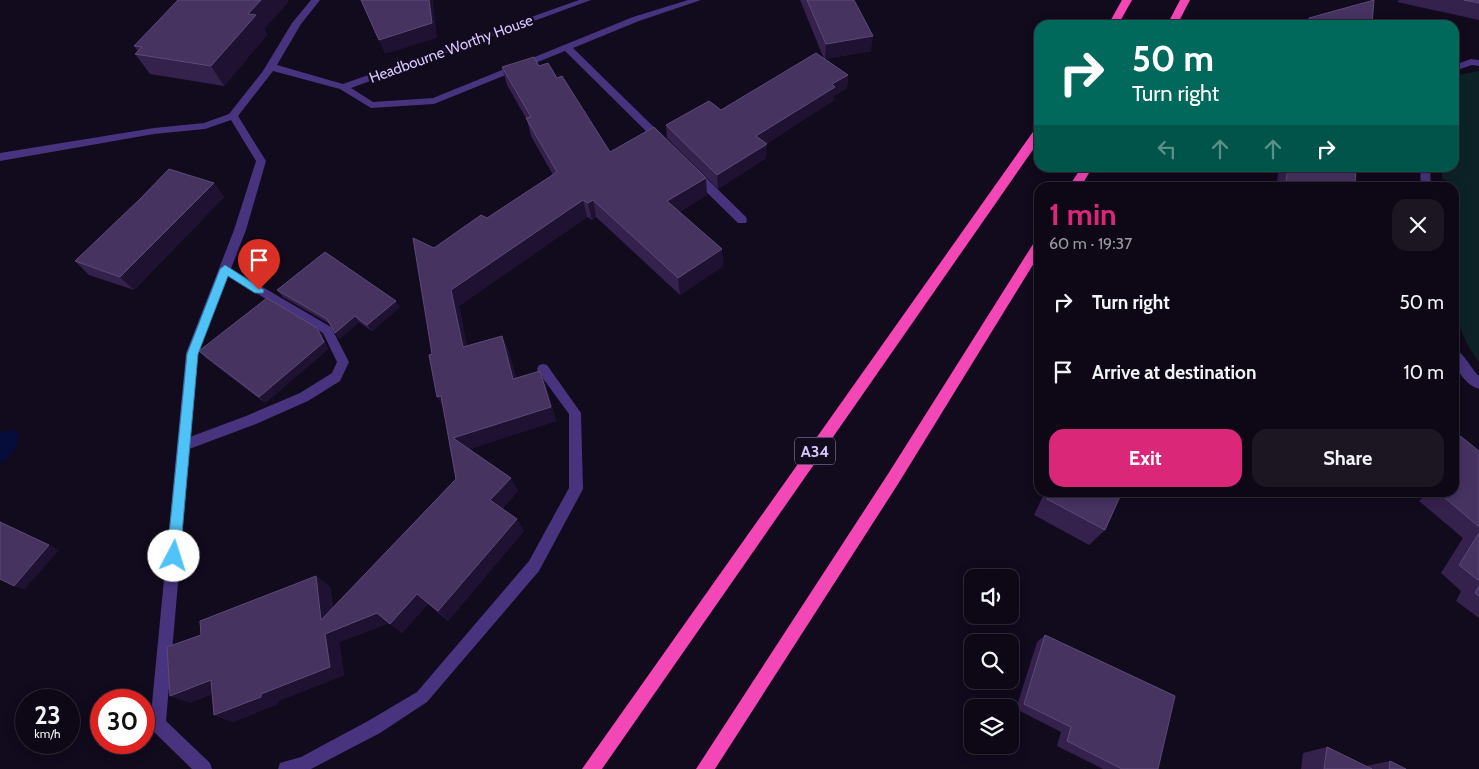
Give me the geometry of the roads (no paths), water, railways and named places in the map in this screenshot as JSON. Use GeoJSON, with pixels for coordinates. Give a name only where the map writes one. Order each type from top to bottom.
{"type":"FeatureCollection","features":[{"type":"Feature","properties":{"kind":"highway"},"geometry":{"type":"LineString","coordinates":[[1116,20],[1127,0]]}},
{"type":"Feature","properties":{"kind":"highway"},"geometry":{"type":"LineString","coordinates":[[1175,20],[1185,0]]}},
{"type":"Feature","properties":{"kind":"highway","name":"A34"},"geometry":{"type":"LineString","coordinates":[[591,769],[1034,139]]}},
{"type":"Feature","properties":{"kind":"highway"},"geometry":{"type":"LineString","coordinates":[[705,769],[893,479],[1034,252]]}},
{"type":"Feature","properties":{"kind":"street"},"geometry":{"type":"LineString","coordinates":[[0,157],[154,131],[205,126],[233,116],[272,67],[286,39],[306,9],[316,0]]}},
{"type":"Feature","properties":{"kind":"street","name":"Headbourne Worthy House"},"geometry":{"type":"LineString","coordinates":[[343,88],[587,0]]}},
{"type":"Feature","properties":{"kind":"street","name":"Headbourne Worthy House"},"geometry":{"type":"LineString","coordinates":[[272,67],[343,88],[371,105],[434,101],[636,19],[697,0]]}},
{"type":"Feature","properties":{"kind":"street"},"geometry":{"type":"LineString","coordinates":[[566,47],[672,151]]}},
{"type":"Feature","properties":{"kind":"street"},"geometry":{"type":"LineString","coordinates":[[1459,66],[1471,62],[1479,63]]}},
{"type":"Feature","properties":{"kind":"street"},"geometry":{"type":"LineString","coordinates":[[204,769],[158,724],[192,354],[240,230],[261,161],[233,116]]}},
{"type":"Feature","properties":{"kind":"street"},"geometry":{"type":"LineString","coordinates":[[686,165],[742,220]]}},
{"type":"Feature","properties":{"kind":"street"},"geometry":{"type":"LineString","coordinates":[[184,444],[250,420],[304,397],[336,377],[343,362],[327,330],[225,269]]}},
{"type":"Feature","properties":{"kind":"street"},"geometry":{"type":"LineString","coordinates":[[1459,361],[1467,373],[1479,384]]}},
{"type":"Feature","properties":{"kind":"street"},"geometry":{"type":"LineString","coordinates":[[286,769],[313,759],[374,727],[422,697],[534,566],[576,489],[577,450],[575,413],[544,369]]}}]}
